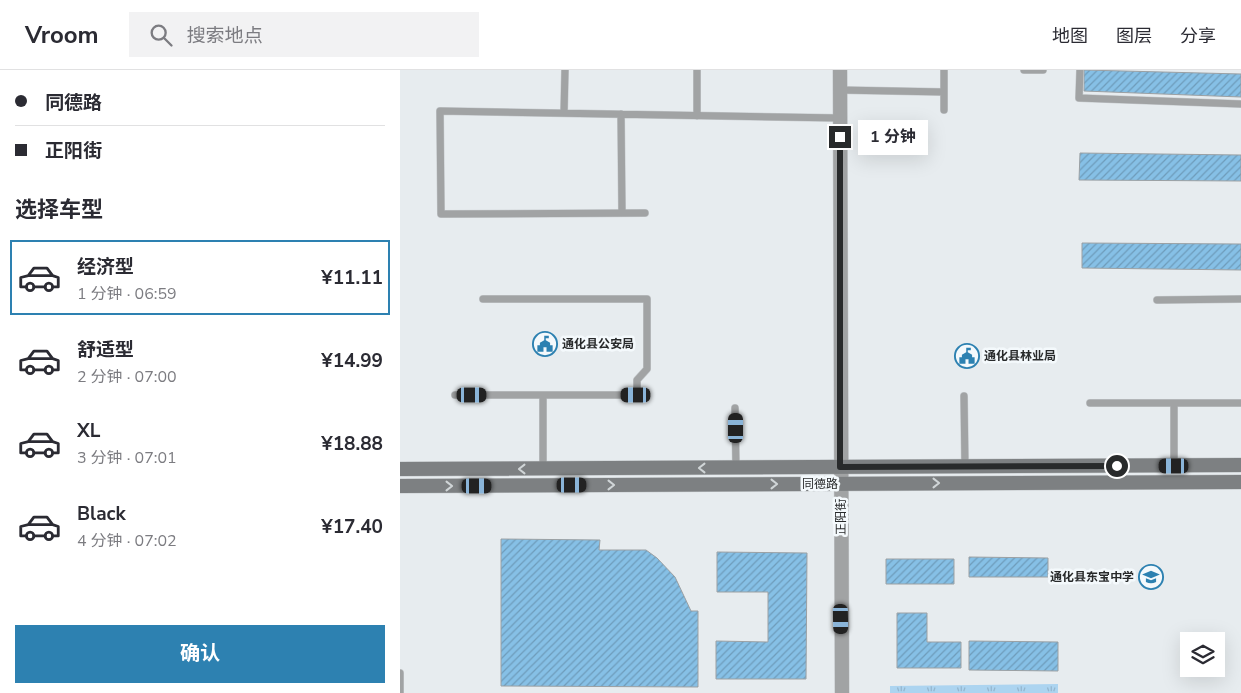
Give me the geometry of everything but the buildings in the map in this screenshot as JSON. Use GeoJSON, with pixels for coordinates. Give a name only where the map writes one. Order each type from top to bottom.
{"type":"FeatureCollection","features":[{"type":"Feature","properties":{"kind":"main road","name":"同德路"},"geometry":{"type":"LineString","coordinates":[[400,469],[1241,465]]}},
{"type":"Feature","properties":{"kind":"main road","name":"同德路"},"geometry":{"type":"LineString","coordinates":[[400,486],[1241,482]]}},
{"type":"Feature","properties":{"kind":"street","name":"正阳街"},"geometry":{"type":"LineString","coordinates":[[840,70],[842,693]]}},
{"type":"Feature","properties":{"kind":"lane"},"geometry":{"type":"LineString","coordinates":[[564,114],[565,70]]}},
{"type":"Feature","properties":{"kind":"lane"},"geometry":{"type":"LineString","coordinates":[[697,116],[698,70]]}},
{"type":"Feature","properties":{"kind":"lane"},"geometry":{"type":"LineString","coordinates":[[944,70],[944,110]]}},
{"type":"Feature","properties":{"kind":"lane"},"geometry":{"type":"LineString","coordinates":[[1024,70],[1043,70]]}},
{"type":"Feature","properties":{"kind":"lane"},"geometry":{"type":"LineString","coordinates":[[1080,70],[1079,98],[1241,104]]}},
{"type":"Feature","properties":{"kind":"lane"},"geometry":{"type":"LineString","coordinates":[[840,90],[944,92]]}},
{"type":"Feature","properties":{"kind":"lane"},"geometry":{"type":"LineString","coordinates":[[645,213],[441,214],[440,111],[840,118]]}},
{"type":"Feature","properties":{"kind":"lane"},"geometry":{"type":"LineString","coordinates":[[621,114],[622,213]]}},
{"type":"Feature","properties":{"kind":"lane"},"geometry":{"type":"LineString","coordinates":[[455,395],[636,395],[637,380],[647,369],[647,299],[483,299]]}},
{"type":"Feature","properties":{"kind":"lane"},"geometry":{"type":"LineString","coordinates":[[1157,300],[1241,299]]}},
{"type":"Feature","properties":{"kind":"lane"},"geometry":{"type":"LineString","coordinates":[[543,395],[543,468]]}},
{"type":"Feature","properties":{"kind":"lane"},"geometry":{"type":"LineString","coordinates":[[964,396],[964,467]]}},
{"type":"Feature","properties":{"kind":"lane"},"geometry":{"type":"LineString","coordinates":[[1174,403],[1174,466]]}},
{"type":"Feature","properties":{"kind":"lane"},"geometry":{"type":"LineString","coordinates":[[1090,404],[1241,403]]}},
{"type":"Feature","properties":{"kind":"lane"},"geometry":{"type":"LineString","coordinates":[[735,408],[736,468]]}},
{"type":"Feature","properties":{"kind":"lane"},"geometry":{"type":"LineString","coordinates":[[400,673],[400,693]]}},
{"type":"Feature","properties":{"kind":"green space"},"geometry":{"type":"Polygon","coordinates":[[[1058,684],[1058,693],[890,693],[890,686],[1058,684]]]}},
{"type":"Feature","properties":{"kind":"place","name":"通化县公安局"},"geometry":{"type":"Point","coordinates":[545,344]}},
{"type":"Feature","properties":{"kind":"place","name":"通化县林业局"},"geometry":{"type":"Point","coordinates":[967,356]}},
{"type":"Feature","properties":{"kind":"place","name":"通化县东宝中学"},"geometry":{"type":"Point","coordinates":[1151,577]}},
{"type":"Feature","properties":{"kind":"route"},"geometry":{"type":"LineString","coordinates":[[840,137],[840,467],[1117,466]]}}]}
